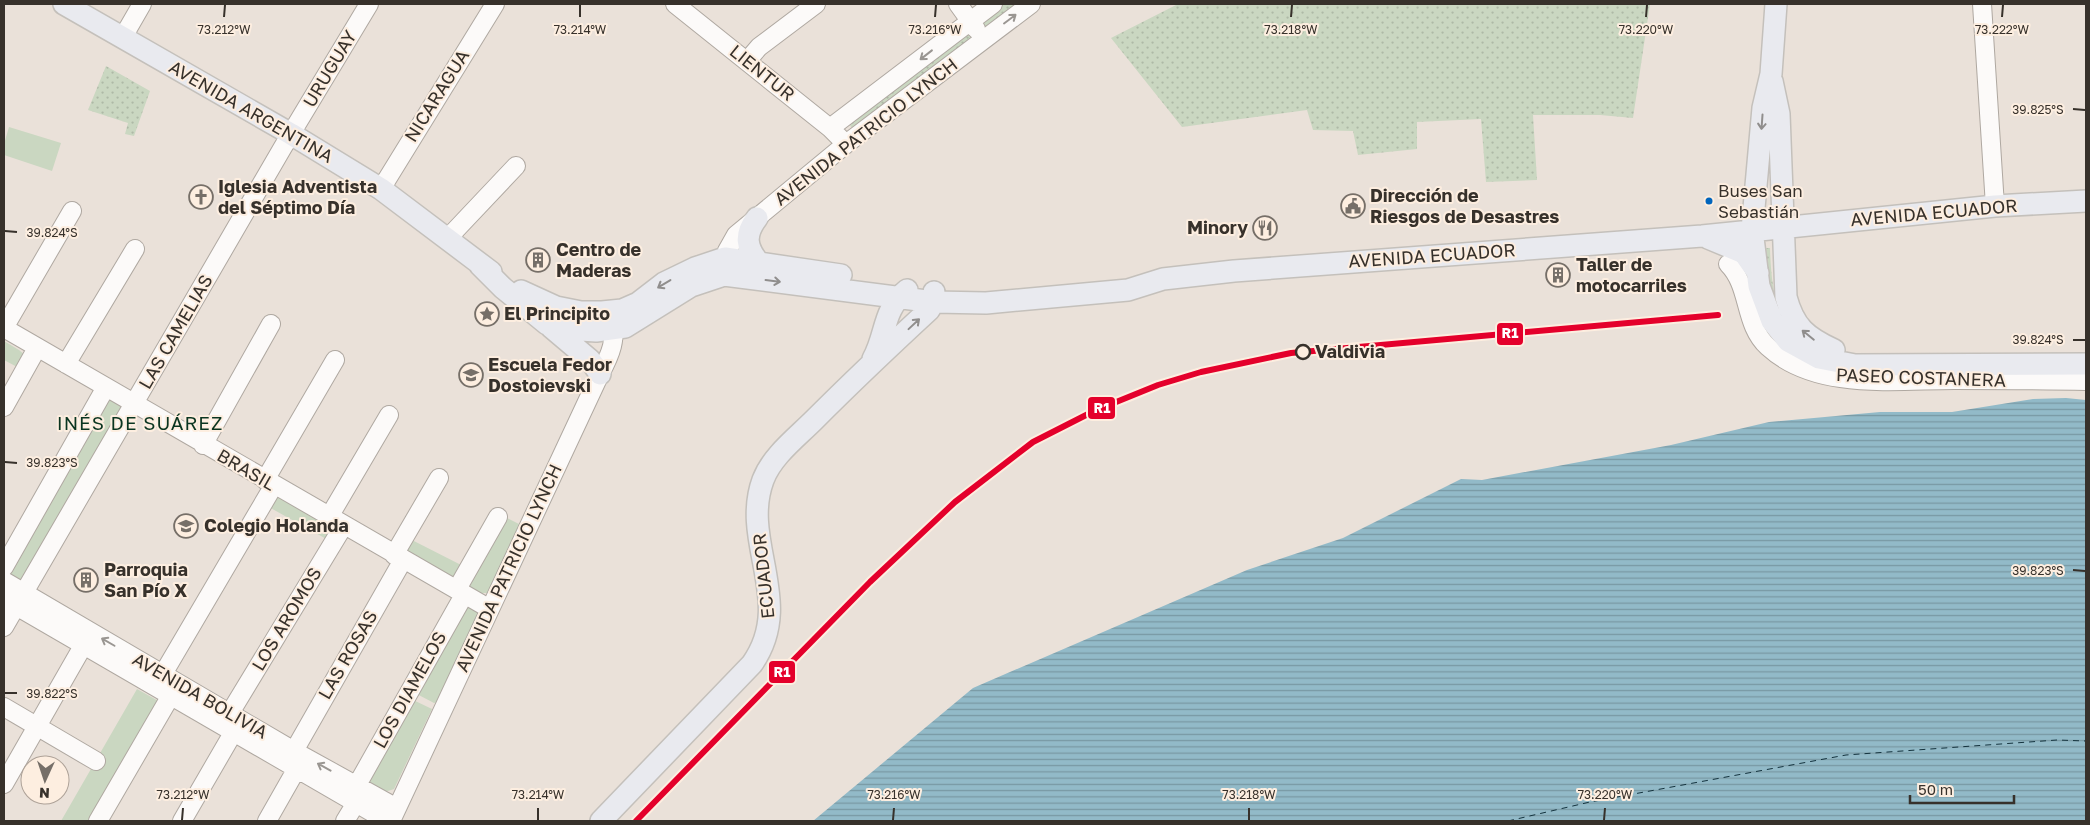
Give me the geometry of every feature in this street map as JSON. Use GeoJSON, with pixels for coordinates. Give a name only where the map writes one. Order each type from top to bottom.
{"type":"FeatureCollection","features":[{"type":"Feature","properties":{"kind":"main road","name":"AVENIDA ARGENTINA"},"geometry":{"type":"LineString","coordinates":[[64,4],[291,134],[380,189],[480,265],[523,292],[556,307],[614,320]]}},
{"type":"Feature","properties":{"kind":"main road"},"geometry":{"type":"LineString","coordinates":[[1776,4],[1771,74],[1763,108],[1752,230],[1758,274],[1766,310],[1788,341],[1806,352],[1833,362],[1855,365],[2086,364]]}},
{"type":"Feature","properties":{"kind":"main road"},"geometry":{"type":"LineString","coordinates":[[1771,74],[1779,114],[1786,297],[1797,325],[1808,336],[1836,351],[1885,364]]}},
{"type":"Feature","properties":{"kind":"main road","name":"AVENIDA ECUADOR"},"geometry":{"type":"LineString","coordinates":[[1782,228],[1995,206],[2086,201]]}},
{"type":"Feature","properties":{"kind":"main road"},"geometry":{"type":"LineString","coordinates":[[757,218],[750,228],[747,240],[750,252],[759,263]]}},
{"type":"Feature","properties":{"kind":"main road"},"geometry":{"type":"LineString","coordinates":[[1702,236],[1782,228]]}},
{"type":"Feature","properties":{"kind":"main road"},"geometry":{"type":"LineString","coordinates":[[1702,236],[1744,252],[1758,274]]}},
{"type":"Feature","properties":{"kind":"main road","name":"AVENIDA ECUADOR"},"geometry":{"type":"LineString","coordinates":[[934,296],[1127,278],[1162,279],[1234,271],[1702,236]]}},
{"type":"Feature","properties":{"kind":"main road","name":"AVENIDA ARGENTINA"},"geometry":{"type":"LineString","coordinates":[[480,265],[503,288],[547,324],[575,330],[614,320],[664,283],[695,268],[759,263],[905,291]]}},
{"type":"Feature","properties":{"kind":"main road","name":"AVENIDA ARGENTINA"},"geometry":{"type":"LineString","coordinates":[[725,267],[863,293],[905,291]]}},
{"type":"Feature","properties":{"kind":"main road","name":"AVENIDA ECUADOR"},"geometry":{"type":"LineString","coordinates":[[934,296],[1019,302],[1128,290],[1162,279]]}},
{"type":"Feature","properties":{"kind":"main road"},"geometry":{"type":"LineString","coordinates":[[905,291],[934,296]]}},
{"type":"Feature","properties":{"kind":"main road","name":"ECUADOR"},"geometry":{"type":"LineString","coordinates":[[866,368],[877,352],[885,320],[905,291]]}},
{"type":"Feature","properties":{"kind":"main road"},"geometry":{"type":"LineString","coordinates":[[863,293],[879,304],[885,320]]}},
{"type":"Feature","properties":{"kind":"main road","name":"ECUADOR"},"geometry":{"type":"LineString","coordinates":[[601,821],[758,656],[767,637],[771,616],[758,519],[763,481],[774,460],[866,368],[929,310],[934,296]]}},
{"type":"Feature","properties":{"kind":"main road"},"geometry":{"type":"LineString","coordinates":[[547,324],[590,360],[600,374]]}},
{"type":"Feature","properties":{"kind":"street"},"geometry":{"type":"LineString","coordinates":[[123,37],[142,4]]}},
{"type":"Feature","properties":{"kind":"street","name":"URUGUAY"},"geometry":{"type":"LineString","coordinates":[[291,134],[369,4]]}},
{"type":"Feature","properties":{"kind":"street","name":"NICARAGUA"},"geometry":{"type":"LineString","coordinates":[[380,189],[495,4]]}},
{"type":"Feature","properties":{"kind":"street","name":"LIENTUR"},"geometry":{"type":"LineString","coordinates":[[675,4],[830,128],[846,144]]}},
{"type":"Feature","properties":{"kind":"street"},"geometry":{"type":"LineString","coordinates":[[746,61],[759,47],[816,4]]}},
{"type":"Feature","properties":{"kind":"street"},"geometry":{"type":"LineString","coordinates":[[958,4],[985,39]]}},
{"type":"Feature","properties":{"kind":"street","name":"AVENIDA PATRICIO LYNCH"},"geometry":{"type":"LineString","coordinates":[[830,128],[993,4]]}},
{"type":"Feature","properties":{"kind":"street","name":"AVENIDA PATRICIO LYNCH"},"geometry":{"type":"LineString","coordinates":[[725,267],[733,238],[846,144],[1031,4]]}},
{"type":"Feature","properties":{"kind":"street"},"geometry":{"type":"LineString","coordinates":[[1982,4],[1995,206]]}},
{"type":"Feature","properties":{"kind":"street","name":"LAS CAMELIAS"},"geometry":{"type":"LineString","coordinates":[[4,627],[14,600],[134,404],[291,134]]}},
{"type":"Feature","properties":{"kind":"street"},"geometry":{"type":"LineString","coordinates":[[447,239],[516,166]]}},
{"type":"Feature","properties":{"kind":"street"},"geometry":{"type":"LineString","coordinates":[[4,328],[72,211]]}},
{"type":"Feature","properties":{"kind":"street"},"geometry":{"type":"LineString","coordinates":[[66,364],[135,249]]}},
{"type":"Feature","properties":{"kind":"street","name":"PASEO COSTANERA"},"geometry":{"type":"LineString","coordinates":[[1728,264],[1740,277],[1749,315],[1754,328],[1766,346],[1790,362],[1823,374],[1870,380],[2086,381]]}},
{"type":"Feature","properties":{"kind":"street","name":"AVENIDA PATRICIO LYNCH"},"geometry":{"type":"LineString","coordinates":[[392,817],[611,354],[614,320]]}},
{"type":"Feature","properties":{"kind":"street"},"geometry":{"type":"LineString","coordinates":[[203,444],[272,324]]}},
{"type":"Feature","properties":{"kind":"street","name":"BRASIL"},"geometry":{"type":"LineString","coordinates":[[4,328],[399,558],[462,588],[490,609]]}},
{"type":"Feature","properties":{"kind":"street"},"geometry":{"type":"LineString","coordinates":[[4,406],[37,348]]}},
{"type":"Feature","properties":{"kind":"street"},"geometry":{"type":"LineString","coordinates":[[163,674],[335,360]]}},
{"type":"Feature","properties":{"kind":"street"},"geometry":{"type":"LineString","coordinates":[[4,567],[106,387]]}},
{"type":"Feature","properties":{"kind":"street","name":"LOS AROMOS"},"geometry":{"type":"LineString","coordinates":[[230,713],[336,521],[389,415]]}},
{"type":"Feature","properties":{"kind":"street","name":"LAS ROSAS"},"geometry":{"type":"LineString","coordinates":[[294,751],[399,558],[439,478]]}},
{"type":"Feature","properties":{"kind":"street","name":"LOS DIAMELOS"},"geometry":{"type":"LineString","coordinates":[[345,821],[356,794],[498,517]]}},
{"type":"Feature","properties":{"kind":"street","name":"AVENIDA BOLIVIA"},"geometry":{"type":"LineString","coordinates":[[4,581],[14,600],[83,646],[296,770],[356,794]]}},
{"type":"Feature","properties":{"kind":"street","name":"AVENIDA BOLIVIA"},"geometry":{"type":"LineString","coordinates":[[14,600],[163,674],[294,751],[392,817]]}},
{"type":"Feature","properties":{"kind":"street"},"geometry":{"type":"LineString","coordinates":[[4,784],[83,646]]}},
{"type":"Feature","properties":{"kind":"street"},"geometry":{"type":"LineString","coordinates":[[98,821],[170,697]]}},
{"type":"Feature","properties":{"kind":"street"},"geometry":{"type":"LineString","coordinates":[[4,707],[96,761]]}},
{"type":"Feature","properties":{"kind":"street"},"geometry":{"type":"LineString","coordinates":[[182,821],[233,733]]}},
{"type":"Feature","properties":{"kind":"street"},"geometry":{"type":"LineString","coordinates":[[267,821],[296,770]]}},
{"type":"Feature","properties":{"kind":"green space"},"geometry":{"type":"Polygon","coordinates":[[[1004,4],[1019,4],[990,26],[985,26],[983,23],[984,19],[1004,4]]]}},
{"type":"Feature","properties":{"kind":"green space"},"geometry":{"type":"Polygon","coordinates":[[[1178,4],[1650,4],[1633,118],[1600,115],[1533,115],[1537,180],[1486,182],[1481,119],[1417,122],[1417,149],[1358,155],[1353,131],[1313,130],[1307,110],[1182,127],[1111,38],[1178,4]]]}},
{"type":"Feature","properties":{"kind":"green space"},"geometry":{"type":"Polygon","coordinates":[[[970,33],[972,39],[854,128],[851,127],[849,123],[965,34],[970,33]]]}},
{"type":"Feature","properties":{"kind":"green space"},"geometry":{"type":"Polygon","coordinates":[[[106,66],[150,91],[134,136],[125,134],[128,123],[88,110],[106,66]]]}},
{"type":"Feature","properties":{"kind":"green space"},"geometry":{"type":"Polygon","coordinates":[[[9,127],[61,143],[52,171],[4,155],[4,144],[9,127]]]}},
{"type":"Feature","properties":{"kind":"green space"},"geometry":{"type":"Polygon","coordinates":[[[1766,248],[1770,248],[1774,293],[1780,311],[1788,326],[1799,338],[1815,347],[1834,355],[1859,360],[1859,363],[1833,358],[1813,351],[1797,341],[1785,328],[1777,313],[1771,295],[1766,248]]]}},
{"type":"Feature","properties":{"kind":"green space"},"geometry":{"type":"Polygon","coordinates":[[[4,341],[26,356],[19,368],[4,360],[4,341]]]}},
{"type":"Feature","properties":{"kind":"green space"},"geometry":{"type":"Polygon","coordinates":[[[106,397],[123,408],[25,581],[19,580],[6,573],[106,397]]]}},
{"type":"Feature","properties":{"kind":"green space"},"geometry":{"type":"Polygon","coordinates":[[[275,494],[338,530],[330,541],[267,506],[275,494]]]}},
{"type":"Feature","properties":{"kind":"green space"},"geometry":{"type":"Polygon","coordinates":[[[497,513],[523,526],[491,593],[477,593],[401,550],[408,538],[467,568],[497,513]]]}},
{"type":"Feature","properties":{"kind":"green space"},"geometry":{"type":"Polygon","coordinates":[[[462,602],[480,613],[479,617],[437,702],[434,703],[411,691],[462,602]]]}},
{"type":"Feature","properties":{"kind":"green space"},"geometry":{"type":"Polygon","coordinates":[[[137,689],[162,703],[91,821],[61,821],[137,689]]]}},
{"type":"Feature","properties":{"kind":"green space"},"geometry":{"type":"Polygon","coordinates":[[[409,698],[432,709],[394,789],[385,792],[362,780],[409,698]]]}},
{"type":"Feature","properties":{"kind":"water"},"geometry":{"type":"Polygon","coordinates":[[[2066,398],[2086,400],[2086,821],[813,821],[973,688],[1247,570],[1343,538],[1461,479],[1482,480],[1671,445],[1769,422],[1880,412],[1952,412],[2033,399],[2066,398]]]}},
{"type":"Feature","properties":{"kind":"ferry route"},"geometry":{"type":"LineString","coordinates":[[1508,821],[1590,802],[1846,755],[2057,740],[2086,741]]}},
{"type":"Feature","properties":{"kind":"transit line","name":"R1"},"geometry":{"type":"LineString","coordinates":[[636,821],[870,582],[955,502],[1033,442],[1094,411],[1158,385],[1201,372],[1291,353],[1718,315]]}},
{"type":"Feature","properties":{"kind":"place","name":"Iglesia Adventista del Séptimo Día"},"geometry":{"type":"Point","coordinates":[201,197]}},
{"type":"Feature","properties":{"kind":"place","name":"Buses San Sebastián"},"geometry":{"type":"Point","coordinates":[1709,201]}},
{"type":"Feature","properties":{"kind":"place","name":"Dirección de Riesgos de Desastres"},"geometry":{"type":"Point","coordinates":[1353,206]}},
{"type":"Feature","properties":{"kind":"place","name":"Minory"},"geometry":{"type":"Point","coordinates":[1265,228]}},
{"type":"Feature","properties":{"kind":"place","name":"Centro de Maderas"},"geometry":{"type":"Point","coordinates":[538,260]}},
{"type":"Feature","properties":{"kind":"place","name":"Taller de motocarriles"},"geometry":{"type":"Point","coordinates":[1558,275]}},
{"type":"Feature","properties":{"kind":"place","name":"El Principito"},"geometry":{"type":"Point","coordinates":[487,314]}},
{"type":"Feature","properties":{"kind":"place","name":"Valdivia"},"geometry":{"type":"Point","coordinates":[1303,352]}},
{"type":"Feature","properties":{"kind":"place","name":"Escuela Fedor Dostoievski"},"geometry":{"type":"Point","coordinates":[471,375]}},
{"type":"Feature","properties":{"kind":"place","name":"Colegio Holanda"},"geometry":{"type":"Point","coordinates":[186,526]}},
{"type":"Feature","properties":{"kind":"place","name":"Parroquia San Pío X"},"geometry":{"type":"Point","coordinates":[86,580]}},
{"type":"Feature","properties":{"kind":"district","name":"INÉS DE SUÁREZ"},"geometry":{"type":"Point","coordinates":[140,423]}}]}
